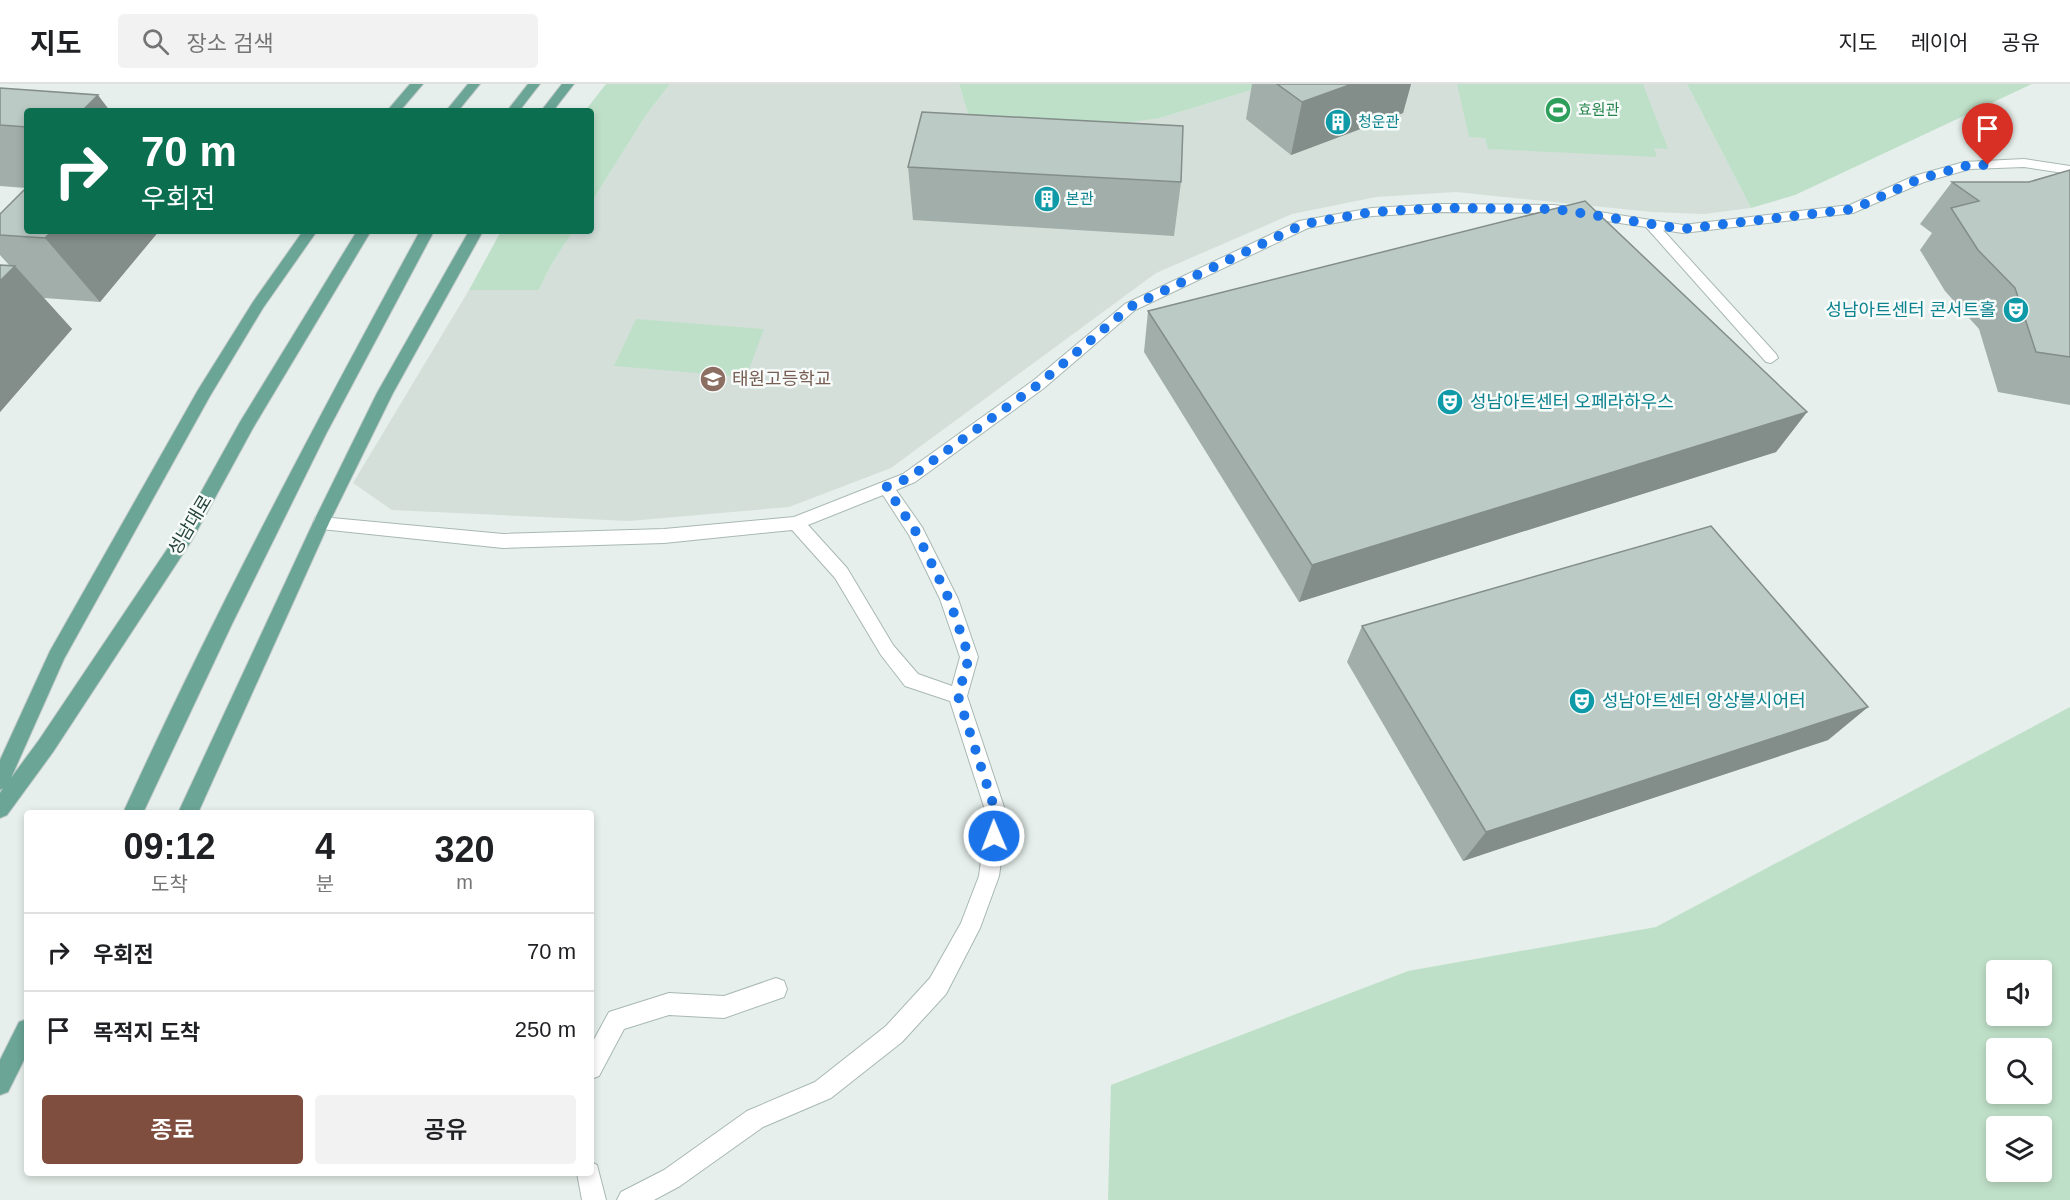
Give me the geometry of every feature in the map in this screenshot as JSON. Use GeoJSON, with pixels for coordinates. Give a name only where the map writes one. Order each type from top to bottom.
{"type":"FeatureCollection","features":[{"type":"Feature","properties":{"kind":"main road"},"geometry":{"type":"LineString","coordinates":[[396,108],[417,84]]}},
{"type":"Feature","properties":{"kind":"main road"},"geometry":{"type":"LineString","coordinates":[[454,108],[474,84]]}},
{"type":"Feature","properties":{"kind":"main road"},"geometry":{"type":"LineString","coordinates":[[515,108],[534,84]]}},
{"type":"Feature","properties":{"kind":"main road"},"geometry":{"type":"LineString","coordinates":[[549,108],[568,84]]}},
{"type":"Feature","properties":{"kind":"main road"},"geometry":{"type":"LineString","coordinates":[[0,781],[56,656],[203,394],[258,305],[308,234]]}},
{"type":"Feature","properties":{"kind":"main road","name":"성남대로"},"geometry":{"type":"LineString","coordinates":[[0,809],[46,746],[186,535],[246,426],[362,234]]}},
{"type":"Feature","properties":{"kind":"main road"},"geometry":{"type":"LineString","coordinates":[[134,810],[223,624],[318,434],[425,234]]}},
{"type":"Feature","properties":{"kind":"main road"},"geometry":{"type":"LineString","coordinates":[[189,810],[321,523],[386,393],[474,234]]}},
{"type":"Feature","properties":{"kind":"main road"},"geometry":{"type":"LineString","coordinates":[[0,1084],[24,1036]]}},
{"type":"Feature","properties":{"kind":"street"},"geometry":{"type":"LineString","coordinates":[[321,523],[503,542],[664,536],[796,523],[909,478],[1039,384],[1130,307],[1304,224],[1372,212],[1442,208],[1554,209],[1683,229],[1854,209],[1919,179],[1969,165],[2024,164],[2070,170]]}},
{"type":"Feature","properties":{"kind":"street"},"geometry":{"type":"LineString","coordinates":[[1650,224],[1771,358]]}},
{"type":"Feature","properties":{"kind":"street"},"geometry":{"type":"LineString","coordinates":[[629,1200],[672,1178],[755,1119],[823,1090],[894,1034],[938,986],[969,928],[988,876],[997,816],[958,696],[969,657],[952,608],[916,532],[886,487]]}},
{"type":"Feature","properties":{"kind":"street"},"geometry":{"type":"LineString","coordinates":[[796,523],[841,573],[887,650],[912,680],[958,696]]}},
{"type":"Feature","properties":{"kind":"street"},"geometry":{"type":"LineString","coordinates":[[594,1062],[616,1020],[669,1004],[724,1007],[776,989]]}},
{"type":"Feature","properties":{"kind":"street"},"geometry":{"type":"LineString","coordinates":[[590,1176],[594,1200]]}},
{"type":"Feature","properties":{"kind":"shaded area","name":"태원고등학교"},"geometry":{"type":"Polygon","coordinates":[[[670,84],[959,84],[969,117],[1160,118],[1271,84],[1687,84],[1751,208],[1704,214],[1652,212],[1456,192],[1376,197],[1292,214],[1156,273],[891,468],[789,507],[629,521],[392,510],[353,483],[469,290],[539,290],[550,267],[571,234],[594,234],[594,198],[646,115],[670,84]]]}},
{"type":"Feature","properties":{"kind":"green space"},"geometry":{"type":"Polygon","coordinates":[[[606,84],[670,84],[646,115],[594,198],[594,108],[587,108],[606,84]]]}},
{"type":"Feature","properties":{"kind":"green space"},"geometry":{"type":"Polygon","coordinates":[[[959,84],[1271,84],[1160,118],[968,144],[969,117],[959,84]]]}},
{"type":"Feature","properties":{"kind":"green space","name":"효원관"},"geometry":{"type":"Polygon","coordinates":[[[1457,84],[1643,84],[1668,149],[1654,148],[1657,157],[1488,149],[1485,138],[1469,137],[1457,84]]]}},
{"type":"Feature","properties":{"kind":"green space"},"geometry":{"type":"Polygon","coordinates":[[[1687,84],[2032,84],[1795,195],[1751,208],[1687,84]]]}},
{"type":"Feature","properties":{"kind":"green space"},"geometry":{"type":"Polygon","coordinates":[[[499,234],[571,234],[550,267],[539,290],[469,290],[499,234]]]}},
{"type":"Feature","properties":{"kind":"green space"},"geometry":{"type":"Polygon","coordinates":[[[636,319],[764,329],[746,377],[614,366],[636,319]]]}},
{"type":"Feature","properties":{"kind":"green space"},"geometry":{"type":"Polygon","coordinates":[[[2070,707],[2070,1200],[1108,1200],[1111,1085],[1408,971],[1656,927],[2070,707]]]}},
{"type":"Feature","properties":{"kind":"building"},"geometry":{"type":"Polygon","coordinates":[[[1277,84],[1352,84],[1302,102],[1277,84]]]}},
{"type":"Feature","properties":{"kind":"building"},"geometry":{"type":"Polygon","coordinates":[[[0,88],[98,95],[85,108],[24,108],[24,127],[0,125],[0,88]]]}},
{"type":"Feature","properties":{"kind":"building"},"geometry":{"type":"Polygon","coordinates":[[[922,112],[1183,126],[1181,182],[908,167],[922,112]]]}},
{"type":"Feature","properties":{"kind":"building"},"geometry":{"type":"Polygon","coordinates":[[[2070,170],[2070,357],[2036,352],[2015,288],[1978,250],[1951,208],[1979,201],[1952,182],[2029,182],[2070,170]]]}},
{"type":"Feature","properties":{"kind":"building"},"geometry":{"type":"Polygon","coordinates":[[[24,190],[24,234],[49,234],[45,238],[0,235],[0,214],[24,190]]]}},
{"type":"Feature","properties":{"kind":"building","name":"성남아트센터 오페라하우스"},"geometry":{"type":"Polygon","coordinates":[[[1585,201],[1807,412],[1312,565],[1148,311],[1585,201]]]}},
{"type":"Feature","properties":{"kind":"building"},"geometry":{"type":"Polygon","coordinates":[[[0,265],[15,266],[0,281],[0,265]]]}},
{"type":"Feature","properties":{"kind":"building","name":"성남아트센터 앙상블시어터"},"geometry":{"type":"Polygon","coordinates":[[[1711,526],[1868,707],[1486,832],[1362,626],[1711,526]]]}},
{"type":"Feature","properties":{"kind":"place","name":"효원관"},"geometry":{"type":"Point","coordinates":[1558,110]}},
{"type":"Feature","properties":{"kind":"place","name":"청운관"},"geometry":{"type":"Point","coordinates":[1338,122]}},
{"type":"Feature","properties":{"kind":"place","name":"본관"},"geometry":{"type":"Point","coordinates":[1047,199]}},
{"type":"Feature","properties":{"kind":"place","name":"성남아트센터 콘서트홀"},"geometry":{"type":"Point","coordinates":[2016,310]}},
{"type":"Feature","properties":{"kind":"place","name":"태원고등학교"},"geometry":{"type":"Point","coordinates":[713,379]}},
{"type":"Feature","properties":{"kind":"place","name":"성남아트센터 오페라하우스"},"geometry":{"type":"Point","coordinates":[1450,402]}},
{"type":"Feature","properties":{"kind":"place","name":"성남아트센터 앙상블시어터"},"geometry":{"type":"Point","coordinates":[1582,701]}},
{"type":"Feature","properties":{"kind":"route"},"geometry":{"type":"LineString","coordinates":[[994,836],[997,816],[958,696],[969,657],[949,599],[916,532],[886,487],[909,478],[1039,384],[1130,307],[1304,224],[1372,212],[1442,208],[1554,209],[1683,229],[1854,209],[1919,179],[1969,165],[1988,165]]}}]}
